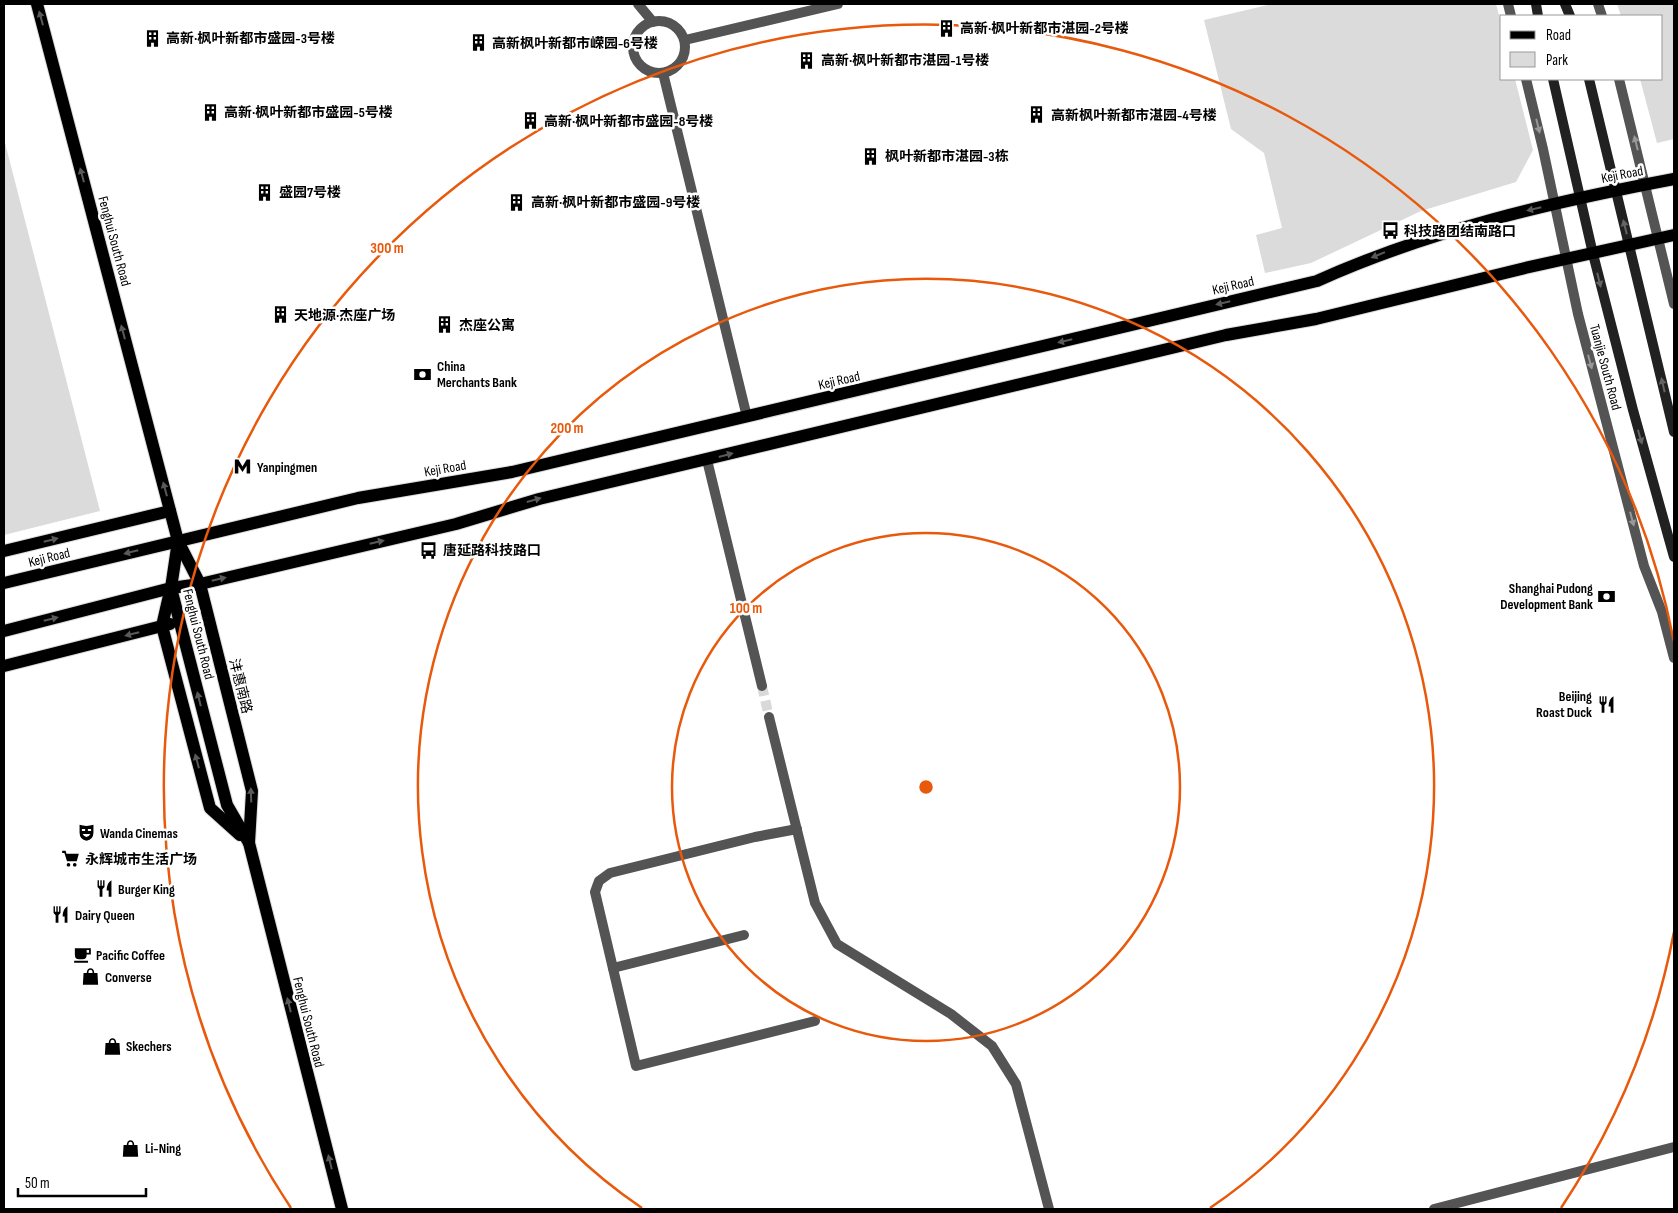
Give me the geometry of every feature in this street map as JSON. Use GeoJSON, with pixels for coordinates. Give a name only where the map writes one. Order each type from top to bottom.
{"type":"FeatureCollection","features":[{"type":"Feature","properties":{"kind":"main road","name":"Fenghui South Road"},"geometry":{"type":"LineString","coordinates":[[37,4],[178,541],[171,588],[227,805],[249,843],[342,1209]]}},
{"type":"Feature","properties":{"kind":"main road","name":"Tuanjie South Road"},"geometry":{"type":"LineString","coordinates":[[1553,80],[1592,254],[1674,556]]}},
{"type":"Feature","properties":{"kind":"main road"},"geometry":{"type":"LineString","coordinates":[[1589,80],[1674,432]]}},
{"type":"Feature","properties":{"kind":"main road","name":"Keji Road"},"geometry":{"type":"LineString","coordinates":[[4,584],[358,498],[512,472],[1317,281],[1395,248],[1555,204],[1615,190],[1674,180]]}},
{"type":"Feature","properties":{"kind":"main road"},"geometry":{"type":"LineString","coordinates":[[4,631],[171,588],[200,584],[456,524],[539,499],[1226,335],[1316,319],[1525,268],[1674,235]]}},
{"type":"Feature","properties":{"kind":"main road"},"geometry":{"type":"LineString","coordinates":[[4,551],[170,510]]}},
{"type":"Feature","properties":{"kind":"main road","name":"沣惠南路"},"geometry":{"type":"LineString","coordinates":[[178,541],[200,584],[252,791],[249,843]]}},
{"type":"Feature","properties":{"kind":"main road"},"geometry":{"type":"LineString","coordinates":[[171,588],[162,626],[210,808],[249,843]]}},
{"type":"Feature","properties":{"kind":"main road"},"geometry":{"type":"LineString","coordinates":[[4,666],[180,622]]}},
{"type":"Feature","properties":{"kind":"street"},"geometry":{"type":"LineString","coordinates":[[638,4],[653,22]]}},
{"type":"Feature","properties":{"kind":"street"},"geometry":{"type":"LineString","coordinates":[[684,40],[838,4]]}},
{"type":"Feature","properties":{"kind":"street"},"geometry":{"type":"LineString","coordinates":[[653,22],[666,22],[674,26],[684,40],[684,57],[679,64],[663,73],[647,70],[640,65],[633,50],[637,34],[642,28],[653,22]]}},
{"type":"Feature","properties":{"kind":"street"},"geometry":{"type":"LineString","coordinates":[[663,73],[747,417]]}},
{"type":"Feature","properties":{"kind":"street","name":"Tuanjie South Road"},"geometry":{"type":"LineString","coordinates":[[1526,80],[1578,314],[1644,566],[1662,612],[1674,658]]}},
{"type":"Feature","properties":{"kind":"street"},"geometry":{"type":"LineString","coordinates":[[1619,80],[1674,304]]}},
{"type":"Feature","properties":{"kind":"street"},"geometry":{"type":"LineString","coordinates":[[707,460],[762,686]]}},
{"type":"Feature","properties":{"kind":"street"},"geometry":{"type":"LineString","coordinates":[[769,717],[815,903],[837,944],[951,1014],[992,1046],[1016,1084],[1049,1209]]}},
{"type":"Feature","properties":{"kind":"street"},"geometry":{"type":"LineString","coordinates":[[797,829],[755,837],[602,876],[595,892],[636,1066],[815,1020]]}},
{"type":"Feature","properties":{"kind":"street"},"geometry":{"type":"LineString","coordinates":[[613,968],[744,936]]}},
{"type":"Feature","properties":{"kind":"street"},"geometry":{"type":"LineString","coordinates":[[1434,1209],[1674,1147]]}},
{"type":"Feature","properties":{"kind":"green space"},"geometry":{"type":"Polygon","coordinates":[[[1272,4],[1496,4],[1500,19],[1500,80],[1515,80],[1533,150],[1516,182],[1421,211],[1311,263],[1265,273],[1256,235],[1282,228],[1264,153],[1231,129],[1204,20],[1272,4]]]}},
{"type":"Feature","properties":{"kind":"green space"},"geometry":{"type":"Polygon","coordinates":[[[1617,4],[1674,4],[1674,139],[1657,143],[1640,80],[1663,80],[1663,15],[1621,15],[1617,4]]]}},
{"type":"Feature","properties":{"kind":"green space"},"geometry":{"type":"Polygon","coordinates":[[[4,139],[100,511],[4,535],[4,139]]]}},
{"type":"Feature","properties":{"kind":"tunnel"},"geometry":{"type":"LineString","coordinates":[[762,686],[769,717]]}},
{"type":"Feature","properties":{"kind":"place","name":"高新·枫叶新都市湛园-2号楼"},"geometry":{"type":"Point","coordinates":[946,28]}},
{"type":"Feature","properties":{"kind":"place","name":"高新·枫叶新都市盛园-3号楼"},"geometry":{"type":"Point","coordinates":[152,38]}},
{"type":"Feature","properties":{"kind":"place","name":"高新枫叶新都市嵘园-6号楼"},"geometry":{"type":"Point","coordinates":[478,43]}},
{"type":"Feature","properties":{"kind":"place","name":"高新·枫叶新都市湛园-1号楼"},"geometry":{"type":"Point","coordinates":[807,60]}},
{"type":"Feature","properties":{"kind":"place","name":"高新·枫叶新都市盛园-5号楼"},"geometry":{"type":"Point","coordinates":[210,112]}},
{"type":"Feature","properties":{"kind":"place","name":"高新枫叶新都市湛园-4号楼"},"geometry":{"type":"Point","coordinates":[1037,115]}},
{"type":"Feature","properties":{"kind":"place","name":"高新·枫叶新都市盛园-8号楼"},"geometry":{"type":"Point","coordinates":[530,121]}},
{"type":"Feature","properties":{"kind":"place","name":"枫叶新都市湛园-3栋"},"geometry":{"type":"Point","coordinates":[871,156]}},
{"type":"Feature","properties":{"kind":"place","name":"盛园7号楼"},"geometry":{"type":"Point","coordinates":[265,192]}},
{"type":"Feature","properties":{"kind":"place","name":"高新·枫叶新都市盛园-9号楼"},"geometry":{"type":"Point","coordinates":[517,202]}},
{"type":"Feature","properties":{"kind":"place","name":"科技路团结南路口"},"geometry":{"type":"Point","coordinates":[1390,231]}},
{"type":"Feature","properties":{"kind":"place","name":"天地源·杰座广场"},"geometry":{"type":"Point","coordinates":[280,315]}},
{"type":"Feature","properties":{"kind":"place","name":"杰座公寓"},"geometry":{"type":"Point","coordinates":[445,325]}},
{"type":"Feature","properties":{"kind":"place","name":"China Merchants Bank"},"geometry":{"type":"Point","coordinates":[423,374]}},
{"type":"Feature","properties":{"kind":"place","name":"Yanpingmen"},"geometry":{"type":"Point","coordinates":[243,467]}},
{"type":"Feature","properties":{"kind":"place","name":"唐延路科技路口"},"geometry":{"type":"Point","coordinates":[429,550]}},
{"type":"Feature","properties":{"kind":"place","name":"Shanghai Pudong Development Bank"},"geometry":{"type":"Point","coordinates":[1607,596]}},
{"type":"Feature","properties":{"kind":"place","name":"Beijing Roast Duck"},"geometry":{"type":"Point","coordinates":[1606,704]}},
{"type":"Feature","properties":{"kind":"place","name":"Wanda Cinemas"},"geometry":{"type":"Point","coordinates":[86,833]}},
{"type":"Feature","properties":{"kind":"place","name":"永辉城市生活广场"},"geometry":{"type":"Point","coordinates":[71,859]}},
{"type":"Feature","properties":{"kind":"place","name":"Burger King"},"geometry":{"type":"Point","coordinates":[104,889]}},
{"type":"Feature","properties":{"kind":"place","name":"Dairy Queen"},"geometry":{"type":"Point","coordinates":[61,915]}},
{"type":"Feature","properties":{"kind":"place","name":"Pacific Coffee"},"geometry":{"type":"Point","coordinates":[82,955]}},
{"type":"Feature","properties":{"kind":"place","name":"Converse"},"geometry":{"type":"Point","coordinates":[91,977]}},
{"type":"Feature","properties":{"kind":"place","name":"Skechers"},"geometry":{"type":"Point","coordinates":[112,1046]}},
{"type":"Feature","properties":{"kind":"place","name":"Li-Ning"},"geometry":{"type":"Point","coordinates":[131,1148]}}]}
